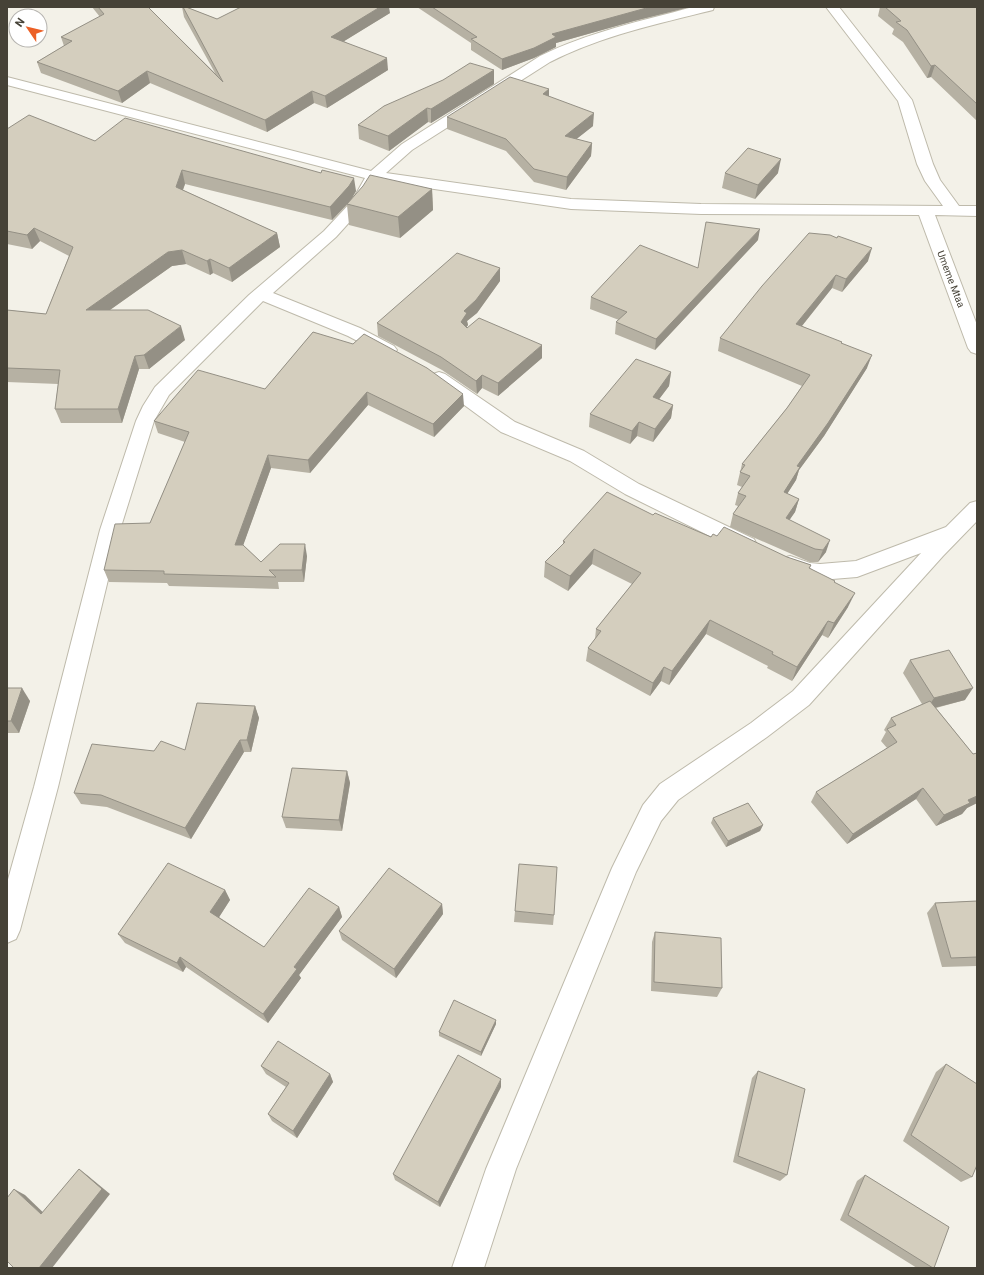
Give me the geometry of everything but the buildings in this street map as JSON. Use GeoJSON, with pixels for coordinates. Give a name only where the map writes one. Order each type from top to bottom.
{"type":"FeatureCollection","features":[{"type":"Feature","properties":{"kind":"street"},"geometry":{"type":"LineString","coordinates":[[7,930],[46,787],[110,530],[145,421],[152,406],[162,391],[261,294],[330,234],[358,203],[374,176],[407,147],[545,59],[568,46],[708,7]]}},
{"type":"Feature","properties":{"kind":"street"},"geometry":{"type":"LineString","coordinates":[[832,7],[904,100],[925,164],[933,181],[954,210]]}},
{"type":"Feature","properties":{"kind":"street"},"geometry":{"type":"LineString","coordinates":[[7,82],[374,176],[571,204],[701,209],[977,211]]}},
{"type":"Feature","properties":{"kind":"street","name":"Umeme Mtaa"},"geometry":{"type":"LineString","coordinates":[[925,210],[977,348]]}},
{"type":"Feature","properties":{"kind":"street"},"geometry":{"type":"LineString","coordinates":[[261,294],[354,332],[401,357]]}},
{"type":"Feature","properties":{"kind":"street"},"geometry":{"type":"LineString","coordinates":[[421,368],[435,375],[508,427],[577,456],[632,489],[722,534],[809,571],[820,572],[857,569],[953,532]]}},
{"type":"Feature","properties":{"kind":"street"},"geometry":{"type":"LineString","coordinates":[[468,1268],[510,1148],[625,868],[652,814],[669,792],[759,730],[800,698],[953,532],[977,508]]}}]}
